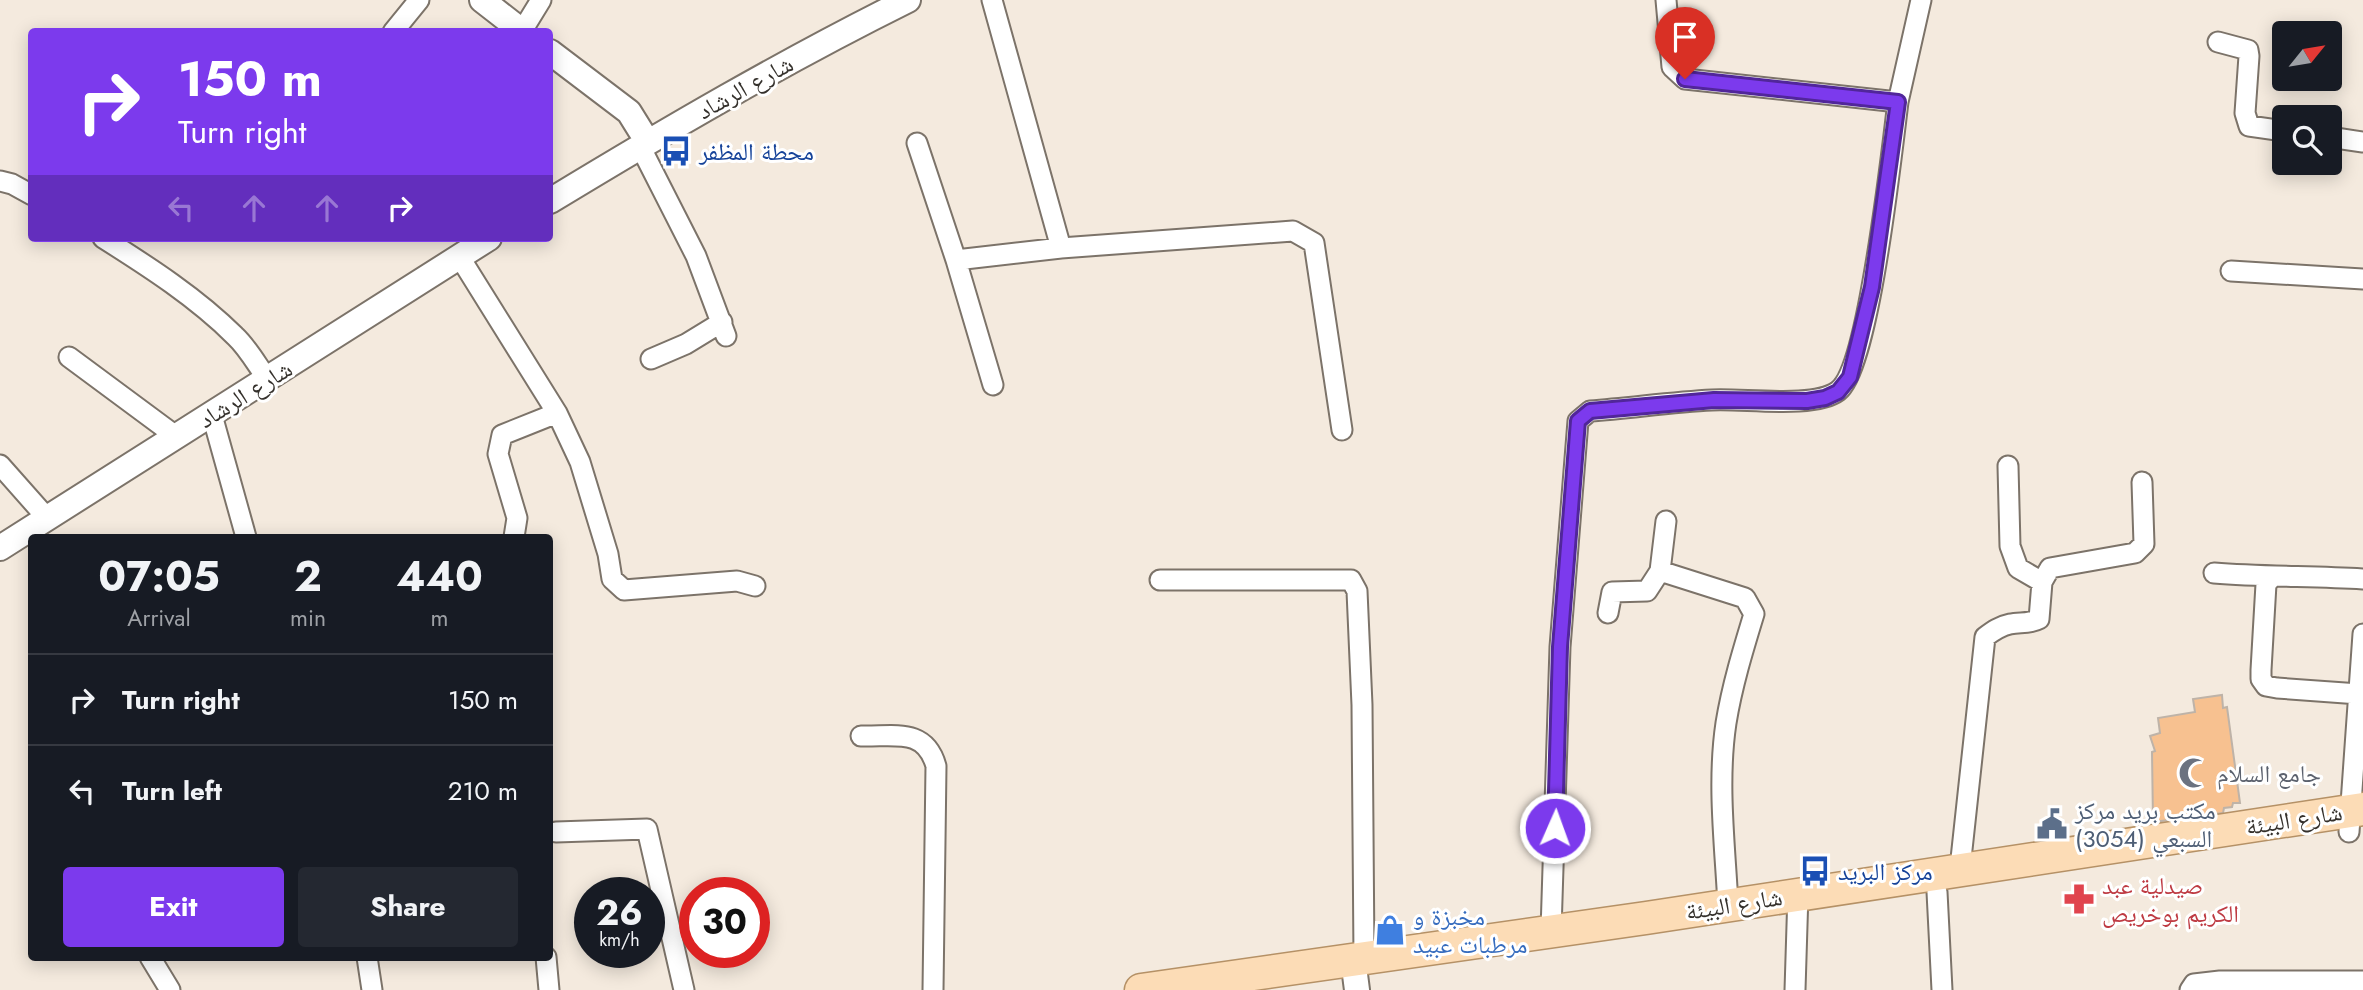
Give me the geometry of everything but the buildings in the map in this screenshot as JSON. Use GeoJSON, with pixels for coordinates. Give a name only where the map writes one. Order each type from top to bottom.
{"type":"FeatureCollection","features":[{"type":"Feature","properties":{"kind":"main road","name":"شارع البيئة"},"geometry":{"type":"LineString","coordinates":[[1358,971],[1551,931],[1646,926],[1728,905],[1798,903],[1937,892],[2356,820]]}},
{"type":"Feature","properties":{"kind":"main road","name":"شارع البيئة"},"geometry":{"type":"LineString","coordinates":[[1358,971],[1798,903],[1960,868],[2356,820]]}},
{"type":"Feature","properties":{"kind":"main road"},"geometry":{"type":"LineString","coordinates":[[1141,990],[1358,971]]}},
{"type":"Feature","properties":{"kind":"main road"},"geometry":{"type":"LineString","coordinates":[[1276,990],[1358,971]]}},
{"type":"Feature","properties":{"kind":"street"},"geometry":{"type":"LineString","coordinates":[[396,28],[419,0]]}},
{"type":"Feature","properties":{"kind":"street"},"geometry":{"type":"LineString","coordinates":[[482,0],[518,28]]}},
{"type":"Feature","properties":{"kind":"street"},"geometry":{"type":"LineString","coordinates":[[524,28],[541,0]]}},
{"type":"Feature","properties":{"kind":"street","name":"شارع الرشاد"},"geometry":{"type":"LineString","coordinates":[[553,199],[777,68],[908,0]]}},
{"type":"Feature","properties":{"kind":"street"},"geometry":{"type":"LineString","coordinates":[[992,0],[1061,248]]}},
{"type":"Feature","properties":{"kind":"street"},"geometry":{"type":"LineString","coordinates":[[1666,0],[1672,67],[1685,79],[1898,102]]}},
{"type":"Feature","properties":{"kind":"street"},"geometry":{"type":"LineString","coordinates":[[1551,931],[1560,647],[1578,421],[1590,411],[1714,400],[1807,401],[1825,398],[1838,392],[1850,377],[1872,287],[1898,102],[1921,0]]}},
{"type":"Feature","properties":{"kind":"street"},"geometry":{"type":"LineString","coordinates":[[2218,42],[2248,50],[2245,113],[2249,126],[2272,129]]}},
{"type":"Feature","properties":{"kind":"street"},"geometry":{"type":"LineString","coordinates":[[553,54],[629,111],[696,256],[724,329],[651,359]]}},
{"type":"Feature","properties":{"kind":"street"},"geometry":{"type":"LineString","coordinates":[[2342,139],[2363,142]]}},
{"type":"Feature","properties":{"kind":"street"},"geometry":{"type":"LineString","coordinates":[[917,143],[956,260],[993,385]]}},
{"type":"Feature","properties":{"kind":"street"},"geometry":{"type":"LineString","coordinates":[[0,181],[28,193]]}},
{"type":"Feature","properties":{"kind":"street"},"geometry":{"type":"LineString","coordinates":[[956,260],[1061,248],[1293,231],[1314,243],[1342,430]]}},
{"type":"Feature","properties":{"kind":"street"},"geometry":{"type":"LineString","coordinates":[[110,242],[142,262],[212,316],[237,338],[268,380]]}},
{"type":"Feature","properties":{"kind":"street","name":"شارع الرشاد"},"geometry":{"type":"LineString","coordinates":[[0,548],[35,530],[482,242]]}},
{"type":"Feature","properties":{"kind":"street"},"geometry":{"type":"LineString","coordinates":[[459,256],[557,413],[580,462],[608,554],[612,579],[624,590],[737,581],[755,586]]}},
{"type":"Feature","properties":{"kind":"street"},"geometry":{"type":"LineString","coordinates":[[2231,271],[2363,279]]}},
{"type":"Feature","properties":{"kind":"street"},"geometry":{"type":"LineString","coordinates":[[68,357],[177,437]]}},
{"type":"Feature","properties":{"kind":"street"},"geometry":{"type":"LineString","coordinates":[[514,534],[517,518],[498,454],[502,435],[557,413]]}},
{"type":"Feature","properties":{"kind":"street"},"geometry":{"type":"LineString","coordinates":[[212,415],[245,534]]}},
{"type":"Feature","properties":{"kind":"street"},"geometry":{"type":"LineString","coordinates":[[0,465],[35,530]]}},
{"type":"Feature","properties":{"kind":"street"},"geometry":{"type":"LineString","coordinates":[[2008,466],[2010,546],[2018,568],[2042,582]]}},
{"type":"Feature","properties":{"kind":"street"},"geometry":{"type":"LineString","coordinates":[[1960,868],[1984,637],[1997,628],[2012,623],[2034,622],[2039,619],[2042,582],[2050,568],[2135,553],[2144,544],[2142,482]]}},
{"type":"Feature","properties":{"kind":"street"},"geometry":{"type":"LineString","coordinates":[[1608,612],[1612,592],[1647,591],[1660,571],[1666,520]]}},
{"type":"Feature","properties":{"kind":"street"},"geometry":{"type":"LineString","coordinates":[[1660,571],[1745,598],[1754,614],[1736,671],[1726,725],[1721,781],[1728,905]]}},
{"type":"Feature","properties":{"kind":"street"},"geometry":{"type":"LineString","coordinates":[[2214,573],[2363,579]]}},
{"type":"Feature","properties":{"kind":"street"},"geometry":{"type":"LineString","coordinates":[[2272,577],[2266,584],[2261,670],[2266,686],[2359,694]]}},
{"type":"Feature","properties":{"kind":"street"},"geometry":{"type":"LineString","coordinates":[[1160,580],[1351,580],[1357,592],[1362,705],[1358,971]]}},
{"type":"Feature","properties":{"kind":"street"},"geometry":{"type":"LineString","coordinates":[[2356,820],[2363,634]]}},
{"type":"Feature","properties":{"kind":"street"},"geometry":{"type":"LineString","coordinates":[[861,736],[911,737],[924,742],[930,749],[936,766],[933,990]]}},
{"type":"Feature","properties":{"kind":"street"},"geometry":{"type":"LineString","coordinates":[[556,832],[647,829],[684,990]]}},
{"type":"Feature","properties":{"kind":"street"},"geometry":{"type":"LineString","coordinates":[[1937,892],[1942,990]]}},
{"type":"Feature","properties":{"kind":"street"},"geometry":{"type":"LineString","coordinates":[[1795,990],[1798,903]]}},
{"type":"Feature","properties":{"kind":"street"},"geometry":{"type":"LineString","coordinates":[[152,961],[170,990]]}},
{"type":"Feature","properties":{"kind":"street"},"geometry":{"type":"LineString","coordinates":[[368,961],[372,990]]}},
{"type":"Feature","properties":{"kind":"street"},"geometry":{"type":"LineString","coordinates":[[546,961],[549,990]]}},
{"type":"Feature","properties":{"kind":"street"},"geometry":{"type":"LineString","coordinates":[[2190,990],[2194,984],[2220,981],[2363,981]]}},
{"type":"Feature","properties":{"kind":"place","name":"محطة المظفر"},"geometry":{"type":"Point","coordinates":[676,151]}},
{"type":"Feature","properties":{"kind":"place","name":"جامع السلام"},"geometry":{"type":"Point","coordinates":[2194,773]}},
{"type":"Feature","properties":{"kind":"place","name":"مكتب بريد مركز السبعي (3054)"},"geometry":{"type":"Point","coordinates":[2052,824]}},
{"type":"Feature","properties":{"kind":"place","name":"مركز البريد"},"geometry":{"type":"Point","coordinates":[1815,871]}},
{"type":"Feature","properties":{"kind":"place","name":"صيدلية عبد الكريم بوخريص"},"geometry":{"type":"Point","coordinates":[2079,899]}},
{"type":"Feature","properties":{"kind":"place","name":"مخبزة و مرطبات عبيد"},"geometry":{"type":"Point","coordinates":[1390,930]}},
{"type":"Feature","properties":{"kind":"route"},"geometry":{"type":"LineString","coordinates":[[1555,828],[1560,647],[1578,421],[1590,411],[1714,400],[1807,401],[1825,398],[1838,392],[1850,377],[1872,287],[1898,102],[1685,79]]}}]}
